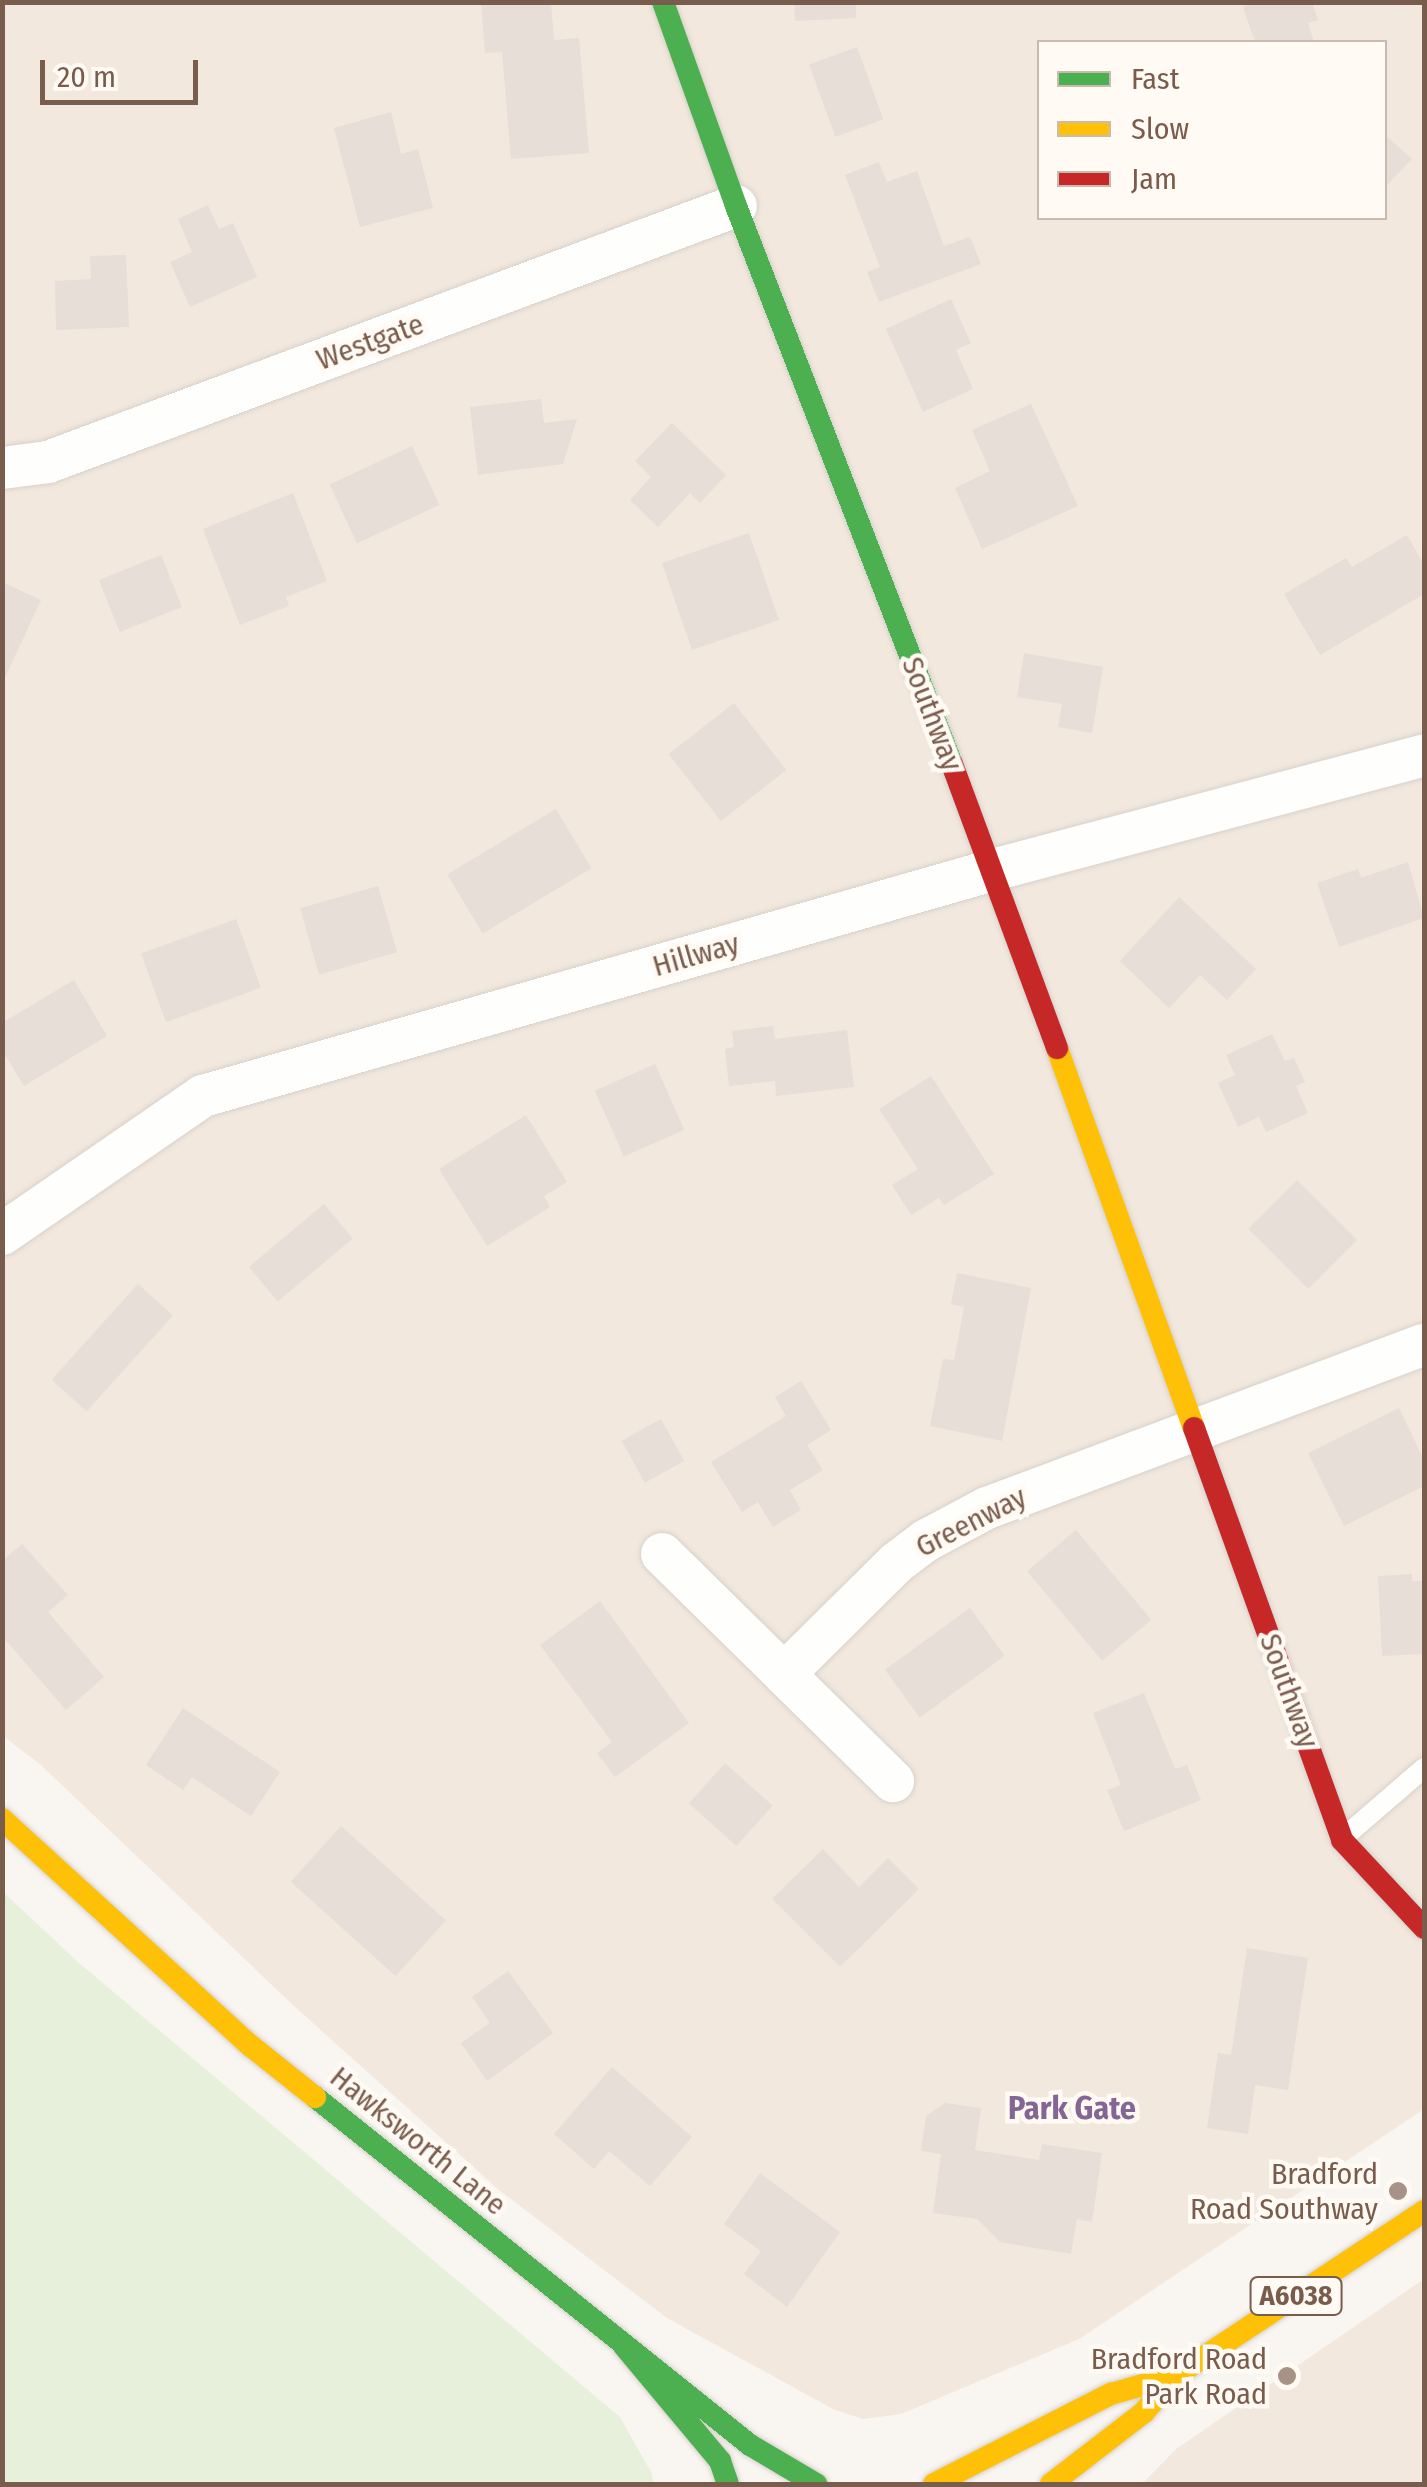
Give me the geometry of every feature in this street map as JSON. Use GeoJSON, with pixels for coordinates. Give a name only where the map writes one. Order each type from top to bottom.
{"type":"FeatureCollection","features":[{"type":"Feature","properties":{"kind":"street","name":"Southway"},"geometry":{"type":"LineString","coordinates":[[663,2],[736,206],[992,870],[1342,1840],[1424,1928]]}},
{"type":"Feature","properties":{"kind":"street","name":"Westgate"},"geometry":{"type":"LineString","coordinates":[[2,468],[48,462],[736,206]]}},
{"type":"Feature","properties":{"kind":"street","name":"Hillway"},"geometry":{"type":"LineString","coordinates":[[2,1234],[203,1096],[992,870],[1424,755]]}},
{"type":"Feature","properties":{"kind":"street"},"geometry":{"type":"LineString","coordinates":[[1196,1428],[1424,1345]]}},
{"type":"Feature","properties":{"kind":"street","name":"Greenway"},"geometry":{"type":"LineString","coordinates":[[784,1674],[861,1594],[927,1540],[986,1508],[1196,1428]]}},
{"type":"Feature","properties":{"kind":"street"},"geometry":{"type":"LineString","coordinates":[[662,1554],[893,1781]]}},
{"type":"Feature","properties":{"kind":"street","name":"Hawksworth Lane"},"geometry":{"type":"LineString","coordinates":[[2,1820],[252,2046],[750,2444],[816,2484]]}},
{"type":"Feature","properties":{"kind":"street","name":"A6038"},"geometry":{"type":"LineString","coordinates":[[1051,2484],[1108,2442],[1175,2376],[1424,2211]]}},
{"type":"Feature","properties":{"kind":"street"},"geometry":{"type":"LineString","coordinates":[[624,2346],[720,2461],[728,2484]]}},
{"type":"Feature","properties":{"kind":"street","name":"A6038"},"geometry":{"type":"LineString","coordinates":[[934,2484],[1110,2394],[1175,2376]]}},
{"type":"Feature","properties":{"kind":"street"},"geometry":{"type":"LineString","coordinates":[[1104,2469],[1108,2442]]}},
{"type":"Feature","properties":{"kind":"lane"},"geometry":{"type":"LineString","coordinates":[[1342,1840],[1424,1768]]}},
{"type":"Feature","properties":{"kind":"shaded area"},"geometry":{"type":"Polygon","coordinates":[[[2,3],[1424,3],[1424,2109],[1079,2339],[901,2414],[863,2419],[833,2409],[667,2318],[499,2190],[294,2006],[41,1765],[3,1736],[2,3]]]}},
{"type":"Feature","properties":{"kind":"shaded area"},"geometry":{"type":"Polygon","coordinates":[[[1424,2279],[1424,2484],[1142,2484],[1176,2449],[1424,2279]]]}},
{"type":"Feature","properties":{"kind":"green space"},"geometry":{"type":"Polygon","coordinates":[[[2,1891],[79,1963],[620,2417],[652,2474],[653,2484],[3,2484],[2,1891]]]}},
{"type":"Feature","properties":{"kind":"building"},"geometry":{"type":"Polygon","coordinates":[[[481,2],[551,2],[554,40],[579,38],[589,153],[511,159],[502,52],[485,53],[481,2]]]}},
{"type":"Feature","properties":{"kind":"building"},"geometry":{"type":"Polygon","coordinates":[[[794,2],[856,2],[856,18],[795,21],[794,2]]]}},
{"type":"Feature","properties":{"kind":"building"},"geometry":{"type":"Polygon","coordinates":[[[1256,2],[1312,2],[1318,20],[1308,23],[1313,40],[1254,40],[1243,7],[1256,2]]]}},
{"type":"Feature","properties":{"kind":"building"},"geometry":{"type":"Polygon","coordinates":[[[857,47],[883,119],[835,137],[809,64],[857,47]]]}},
{"type":"Feature","properties":{"kind":"building"},"geometry":{"type":"Polygon","coordinates":[[[391,112],[401,154],[418,149],[433,208],[360,227],[334,128],[391,112]]]}},
{"type":"Feature","properties":{"kind":"building"},"geometry":{"type":"Polygon","coordinates":[[[1387,137],[1412,159],[1387,185],[1387,137]]]}},
{"type":"Feature","properties":{"kind":"building"},"geometry":{"type":"Polygon","coordinates":[[[879,162],[887,182],[917,171],[944,246],[970,237],[981,264],[879,302],[867,272],[880,267],[845,175],[879,162]]]}},
{"type":"Feature","properties":{"kind":"building"},"geometry":{"type":"Polygon","coordinates":[[[208,205],[219,229],[233,223],[257,277],[190,307],[170,262],[192,252],[178,219],[208,205]]]}},
{"type":"Feature","properties":{"kind":"building"},"geometry":{"type":"Polygon","coordinates":[[[126,255],[129,327],[56,330],[55,281],[91,279],[90,256],[126,255]]]}},
{"type":"Feature","properties":{"kind":"building"},"geometry":{"type":"Polygon","coordinates":[[[951,299],[971,343],[956,350],[973,389],[923,412],[886,329],[951,299]]]}},
{"type":"Feature","properties":{"kind":"building"},"geometry":{"type":"Polygon","coordinates":[[[541,399],[544,423],[577,419],[563,464],[478,475],[470,407],[541,399]]]}},
{"type":"Feature","properties":{"kind":"building"},"geometry":{"type":"Polygon","coordinates":[[[1031,404],[1078,506],[982,549],[955,488],[990,471],[972,430],[1031,404]]]}},
{"type":"Feature","properties":{"kind":"building"},"geometry":{"type":"Polygon","coordinates":[[[672,423],[726,475],[700,503],[690,493],[658,527],[630,500],[651,477],[635,461],[672,423]]]}},
{"type":"Feature","properties":{"kind":"building"},"geometry":{"type":"Polygon","coordinates":[[[412,446],[439,505],[357,543],[330,484],[412,446]]]}},
{"type":"Feature","properties":{"kind":"building"},"geometry":{"type":"Polygon","coordinates":[[[293,493],[327,581],[286,597],[289,606],[240,625],[203,529],[293,493]]]}},
{"type":"Feature","properties":{"kind":"building"},"geometry":{"type":"Polygon","coordinates":[[[749,533],[779,620],[692,650],[662,563],[749,533]]]}},
{"type":"Feature","properties":{"kind":"building"},"geometry":{"type":"Polygon","coordinates":[[[1407,535],[1424,565],[1424,594],[1320,655],[1284,594],[1346,558],[1352,567],[1407,535]]]}},
{"type":"Feature","properties":{"kind":"building"},"geometry":{"type":"Polygon","coordinates":[[[161,555],[182,607],[120,632],[99,580],[161,555]]]}},
{"type":"Feature","properties":{"kind":"building"},"geometry":{"type":"Polygon","coordinates":[[[2,582],[41,600],[2,684],[2,582]]]}},
{"type":"Feature","properties":{"kind":"building"},"geometry":{"type":"Polygon","coordinates":[[[1024,653],[1103,667],[1092,733],[1058,727],[1062,704],[1017,697],[1024,653]]]}},
{"type":"Feature","properties":{"kind":"building"},"geometry":{"type":"Polygon","coordinates":[[[734,703],[786,770],[721,821],[669,754],[734,703]]]}},
{"type":"Feature","properties":{"kind":"building"},"geometry":{"type":"Polygon","coordinates":[[[556,809],[592,868],[483,934],[447,874],[556,809]]]}},
{"type":"Feature","properties":{"kind":"building"},"geometry":{"type":"Polygon","coordinates":[[[1408,862],[1424,918],[1339,947],[1317,883],[1358,869],[1361,878],[1408,862]]]}},
{"type":"Feature","properties":{"kind":"building"},"geometry":{"type":"Polygon","coordinates":[[[378,886],[397,952],[319,975],[300,908],[378,886]]]}},
{"type":"Feature","properties":{"kind":"building"},"geometry":{"type":"Polygon","coordinates":[[[1179,897],[1256,969],[1227,1000],[1200,975],[1169,1008],[1120,961],[1179,897]]]}},
{"type":"Feature","properties":{"kind":"building"},"geometry":{"type":"Polygon","coordinates":[[[236,919],[261,988],[166,1022],[141,954],[236,919]]]}},
{"type":"Feature","properties":{"kind":"building"},"geometry":{"type":"Polygon","coordinates":[[[74,980],[107,1036],[24,1086],[2,1050],[2,1023],[74,980]]]}},
{"type":"Feature","properties":{"kind":"building"},"geometry":{"type":"Polygon","coordinates":[[[773,1026],[775,1039],[847,1030],[854,1087],[776,1096],[775,1081],[729,1086],[725,1049],[734,1047],[732,1031],[773,1026]]]}},
{"type":"Feature","properties":{"kind":"building"},"geometry":{"type":"Polygon","coordinates":[[[1272,1034],[1285,1061],[1294,1058],[1305,1082],[1296,1086],[1308,1113],[1266,1132],[1259,1117],[1238,1127],[1218,1083],[1235,1075],[1226,1055],[1272,1034]]]}},
{"type":"Feature","properties":{"kind":"building"},"geometry":{"type":"Polygon","coordinates":[[[655,1064],[684,1130],[624,1157],[595,1091],[655,1064]]]}},
{"type":"Feature","properties":{"kind":"building"},"geometry":{"type":"Polygon","coordinates":[[[931,1076],[994,1174],[944,1205],[939,1198],[911,1215],[892,1185],[918,1169],[879,1109],[931,1076]]]}},
{"type":"Feature","properties":{"kind":"building"},"geometry":{"type":"Polygon","coordinates":[[[526,1115],[567,1182],[544,1196],[550,1207],[487,1246],[439,1169],[526,1115]]]}},
{"type":"Feature","properties":{"kind":"building"},"geometry":{"type":"Polygon","coordinates":[[[1297,1180],[1357,1240],[1308,1289],[1248,1229],[1297,1180]]]}},
{"type":"Feature","properties":{"kind":"building"},"geometry":{"type":"Polygon","coordinates":[[[324,1204],[353,1238],[278,1301],[249,1267],[324,1204]]]}},
{"type":"Feature","properties":{"kind":"building"},"geometry":{"type":"Polygon","coordinates":[[[957,1273],[1031,1288],[1002,1441],[930,1426],[943,1359],[954,1360],[964,1307],[951,1304],[957,1273]]]}},
{"type":"Feature","properties":{"kind":"building"},"geometry":{"type":"Polygon","coordinates":[[[138,1284],[173,1315],[87,1411],[52,1380],[138,1284]]]}},
{"type":"Feature","properties":{"kind":"building"},"geometry":{"type":"Polygon","coordinates":[[[801,1381],[831,1430],[807,1445],[823,1470],[790,1490],[801,1510],[773,1527],[758,1502],[742,1512],[711,1462],[786,1416],[775,1397],[801,1381]]]}},
{"type":"Feature","properties":{"kind":"building"},"geometry":{"type":"Polygon","coordinates":[[[1399,1408],[1424,1460],[1424,1486],[1344,1526],[1308,1453],[1399,1408]]]}},
{"type":"Feature","properties":{"kind":"building"},"geometry":{"type":"Polygon","coordinates":[[[661,1419],[684,1461],[645,1483],[622,1441],[661,1419]]]}},
{"type":"Feature","properties":{"kind":"building"},"geometry":{"type":"Polygon","coordinates":[[[1076,1530],[1151,1620],[1102,1661],[1027,1571],[1076,1530]]]}},
{"type":"Feature","properties":{"kind":"building"},"geometry":{"type":"Polygon","coordinates":[[[22,1544],[68,1595],[48,1612],[104,1677],[66,1710],[2,1636],[2,1561],[22,1544]]]}},
{"type":"Feature","properties":{"kind":"building"},"geometry":{"type":"Polygon","coordinates":[[[1412,1574],[1412,1581],[1424,1581],[1424,1654],[1382,1656],[1378,1576],[1412,1574]]]}},
{"type":"Feature","properties":{"kind":"building"},"geometry":{"type":"Polygon","coordinates":[[[600,1601],[689,1723],[615,1777],[597,1753],[612,1742],[540,1645],[600,1601]]]}},
{"type":"Feature","properties":{"kind":"building"},"geometry":{"type":"Polygon","coordinates":[[[970,1608],[1005,1656],[920,1717],[885,1670],[970,1608]]]}},
{"type":"Feature","properties":{"kind":"building"},"geometry":{"type":"Polygon","coordinates":[[[1144,1693],[1175,1769],[1187,1765],[1201,1800],[1124,1831],[1107,1790],[1121,1785],[1093,1713],[1144,1693]]]}},
{"type":"Feature","properties":{"kind":"building"},"geometry":{"type":"Polygon","coordinates":[[[183,1708],[280,1772],[251,1816],[192,1777],[183,1790],[146,1765],[183,1708]]]}},
{"type":"Feature","properties":{"kind":"building"},"geometry":{"type":"Polygon","coordinates":[[[725,1763],[773,1806],[736,1846],[689,1803],[725,1763]]]}},
{"type":"Feature","properties":{"kind":"building"},"geometry":{"type":"Polygon","coordinates":[[[341,1826],[446,1920],[396,1976],[291,1882],[341,1826]]]}},
{"type":"Feature","properties":{"kind":"building"},"geometry":{"type":"Polygon","coordinates":[[[823,1849],[859,1887],[888,1858],[919,1889],[840,1967],[772,1899],[823,1849]]]}},
{"type":"Feature","properties":{"kind":"building"},"geometry":{"type":"Polygon","coordinates":[[[1247,1948],[1308,1958],[1288,2090],[1255,2085],[1248,2134],[1207,2128],[1218,2053],[1231,2055],[1247,1948]]]}},
{"type":"Feature","properties":{"kind":"building"},"geometry":{"type":"Polygon","coordinates":[[[508,1971],[553,2033],[487,2081],[461,2043],[490,2023],[472,1997],[508,1971]]]}},
{"type":"Feature","properties":{"kind":"building"},"geometry":{"type":"Polygon","coordinates":[[[612,2067],[692,2137],[650,2186],[609,2151],[594,2169],[554,2134],[612,2067]]]}},
{"type":"Feature","properties":{"kind":"building"},"geometry":{"type":"Polygon","coordinates":[[[945,2103],[981,2108],[975,2150],[1039,2160],[1042,2144],[1102,2153],[1092,2222],[1077,2219],[1071,2254],[1000,2242],[977,2219],[933,2213],[941,2154],[921,2151],[926,2116],[945,2103]]]}},
{"type":"Feature","properties":{"kind":"building"},"geometry":{"type":"Polygon","coordinates":[[[760,2173],[840,2232],[787,2307],[744,2274],[761,2251],[724,2224],[760,2173]]]}},
{"type":"Feature","properties":{"kind":"traffic: fast"},"geometry":{"type":"LineString","coordinates":[[663,2],[736,206],[952,764]]}},
{"type":"Feature","properties":{"kind":"traffic: fast"},"geometry":{"type":"LineString","coordinates":[[315,2097],[750,2445],[816,2484]]}},
{"type":"Feature","properties":{"kind":"traffic: fast"},"geometry":{"type":"LineString","coordinates":[[624,2346],[720,2461],[728,2484]]}},
{"type":"Feature","properties":{"kind":"traffic: slow"},"geometry":{"type":"LineString","coordinates":[[1057,1048],[1194,1428]]}},
{"type":"Feature","properties":{"kind":"traffic: slow"},"geometry":{"type":"LineString","coordinates":[[2,1819],[251,2046],[315,2097]]}},
{"type":"Feature","properties":{"kind":"traffic: slow"},"geometry":{"type":"LineString","coordinates":[[1051,2484],[1144,2412],[1175,2376],[1424,2211]]}},
{"type":"Feature","properties":{"kind":"traffic: slow"},"geometry":{"type":"LineString","coordinates":[[934,2484],[1111,2394],[1167,2378]]}},
{"type":"Feature","properties":{"kind":"traffic: jam"},"geometry":{"type":"LineString","coordinates":[[952,764],[1057,1048]]}},
{"type":"Feature","properties":{"kind":"traffic: jam"},"geometry":{"type":"LineString","coordinates":[[1194,1428],[1342,1840],[1424,1928]]}},
{"type":"Feature","properties":{"kind":"place","name":"Bradford Road Southway"},"geometry":{"type":"Point","coordinates":[1398,2191]}},
{"type":"Feature","properties":{"kind":"place","name":"Bradford Road Park Road"},"geometry":{"type":"Point","coordinates":[1287,2376]}},
{"type":"Feature","properties":{"kind":"district","name":"Park Gate"},"geometry":{"type":"Point","coordinates":[1072,2108]}}]}
